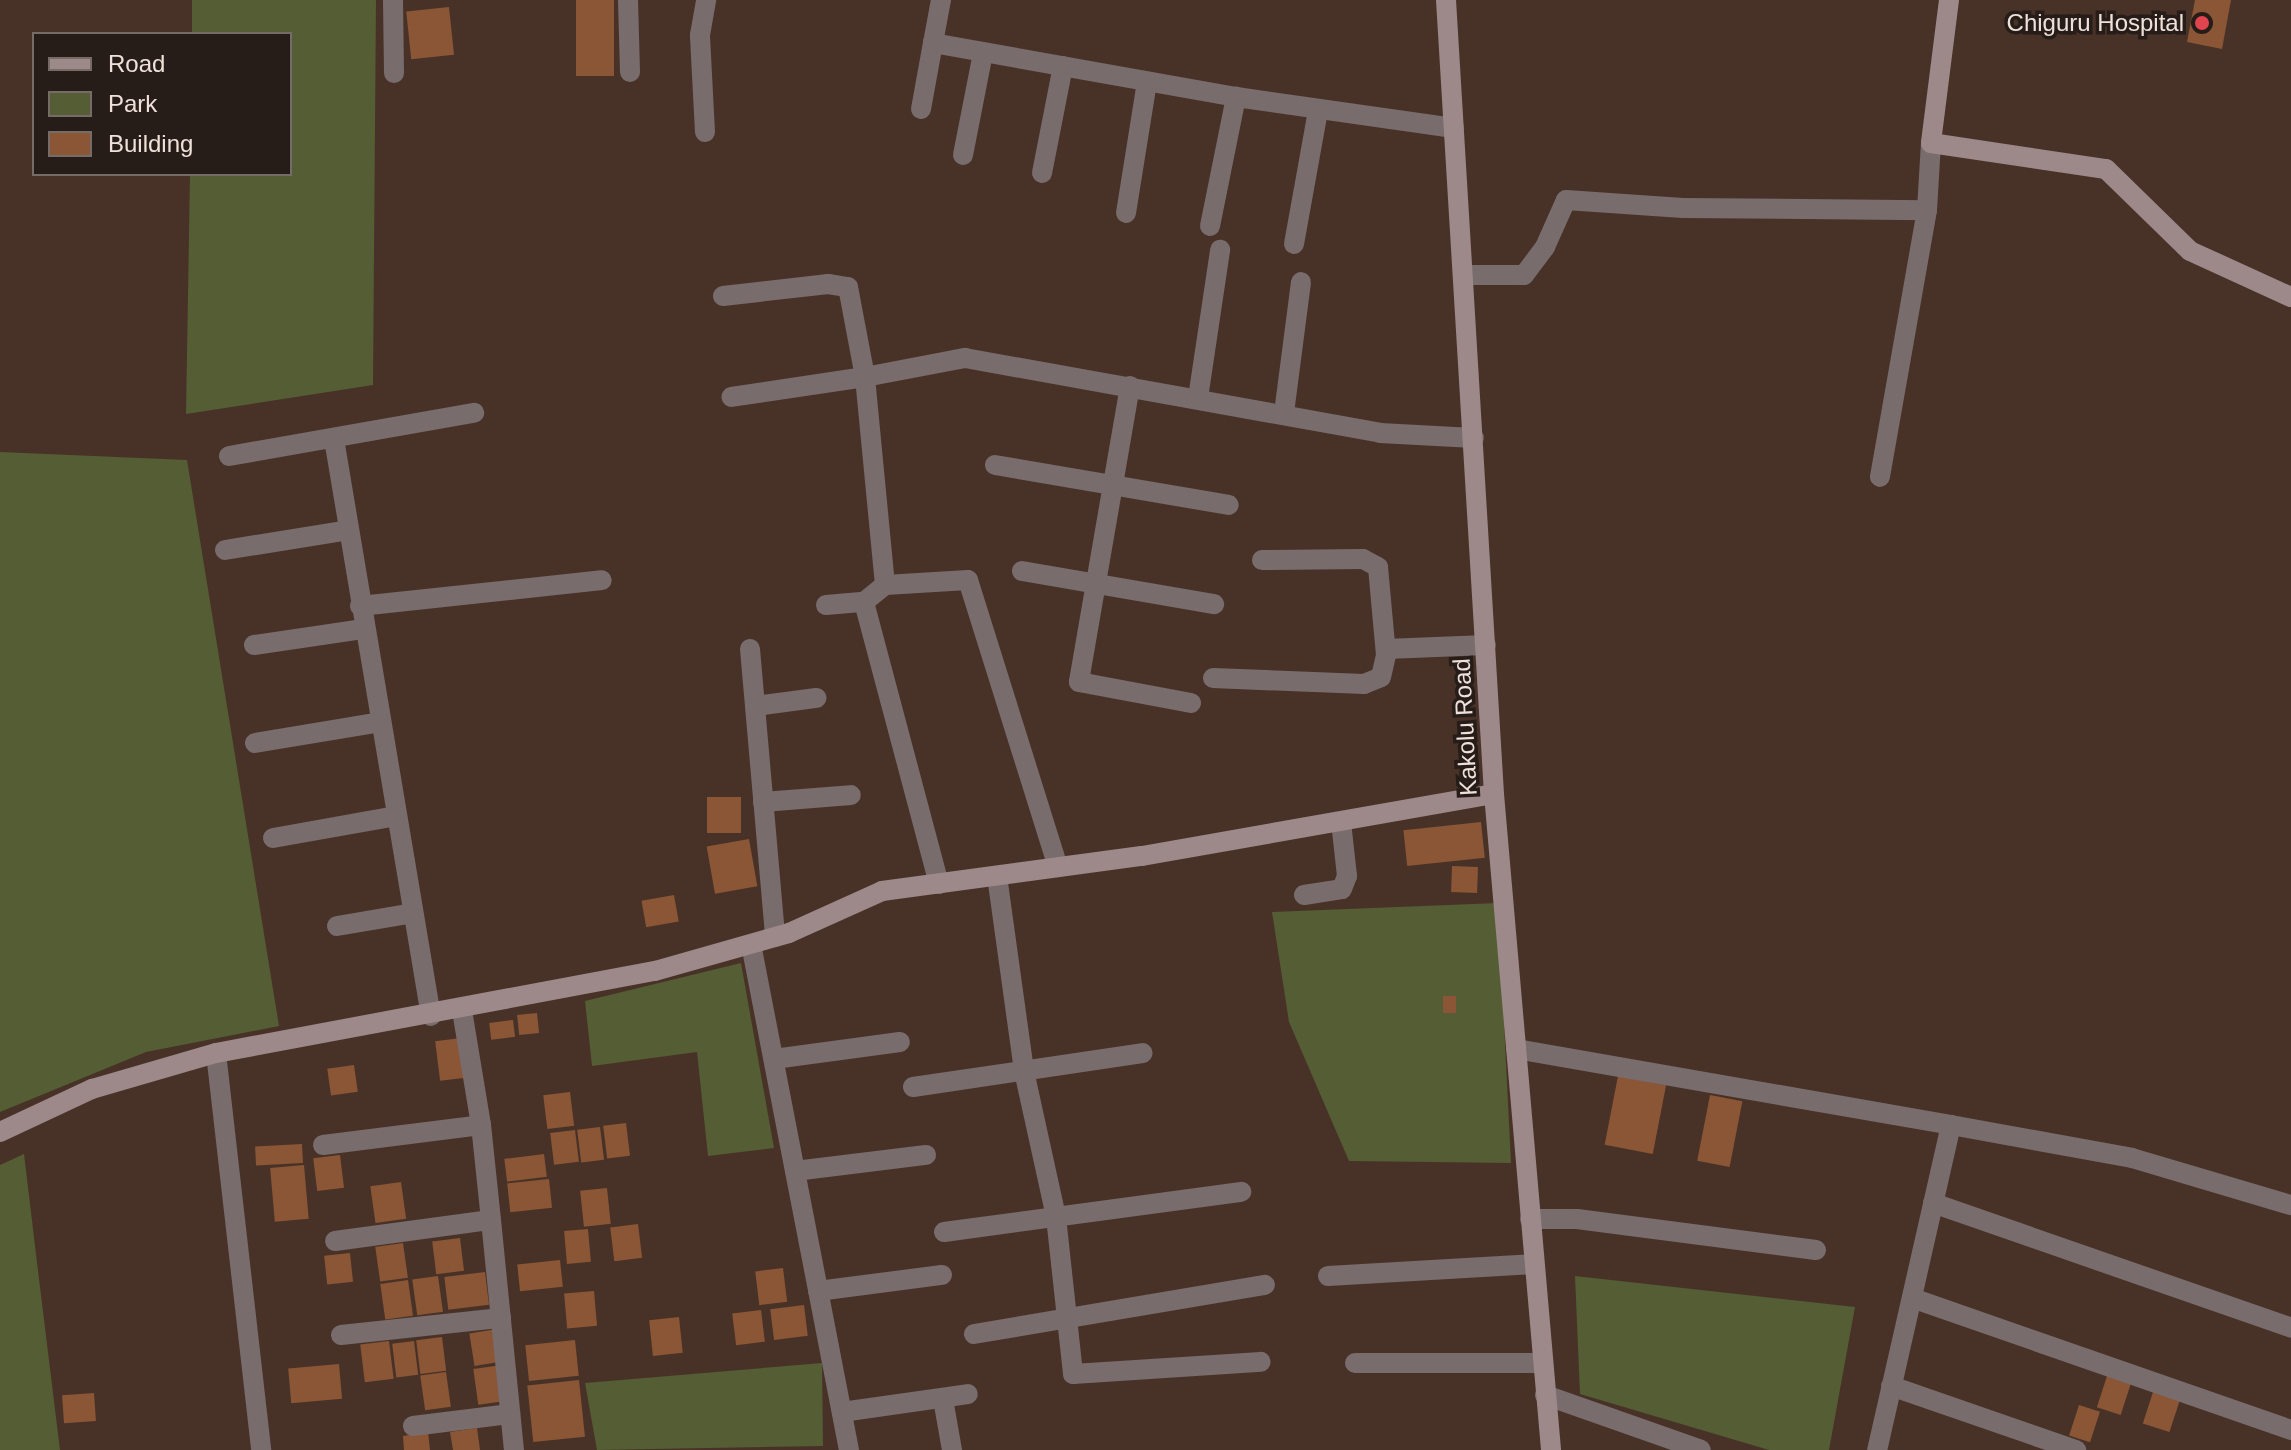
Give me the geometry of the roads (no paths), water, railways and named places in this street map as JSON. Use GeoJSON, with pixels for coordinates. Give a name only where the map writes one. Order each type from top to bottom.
{"type":"FeatureCollection","features":[{"type":"Feature","properties":{"kind":"main road","name":"Kakolu Road"},"geometry":{"type":"LineString","coordinates":[[1446,0],[1494,794],[1551,1450]]}},
{"type":"Feature","properties":{"kind":"main road"},"geometry":{"type":"LineString","coordinates":[[1949,0],[1931,143],[2106,169],[2190,251],[2291,297]]}},
{"type":"Feature","properties":{"kind":"main road"},"geometry":{"type":"LineString","coordinates":[[0,1132],[92,1089],[216,1053],[431,1016],[655,971],[775,937],[882,891],[1058,867],[1494,794]]}},
{"type":"Feature","properties":{"kind":"street"},"geometry":{"type":"LineString","coordinates":[[393,0],[394,73]]}},
{"type":"Feature","properties":{"kind":"street"},"geometry":{"type":"LineString","coordinates":[[628,0],[630,72]]}},
{"type":"Feature","properties":{"kind":"street"},"geometry":{"type":"LineString","coordinates":[[705,132],[700,35],[706,0]]}},
{"type":"Feature","properties":{"kind":"street"},"geometry":{"type":"LineString","coordinates":[[921,109],[941,0]]}},
{"type":"Feature","properties":{"kind":"street"},"geometry":{"type":"LineString","coordinates":[[933,43],[1236,97],[1454,128]]}},
{"type":"Feature","properties":{"kind":"street"},"geometry":{"type":"LineString","coordinates":[[963,155],[983,53]]}},
{"type":"Feature","properties":{"kind":"street"},"geometry":{"type":"LineString","coordinates":[[1042,173],[1063,66]]}},
{"type":"Feature","properties":{"kind":"street"},"geometry":{"type":"LineString","coordinates":[[1126,213],[1147,82]]}},
{"type":"Feature","properties":{"kind":"street"},"geometry":{"type":"LineString","coordinates":[[1210,226],[1236,97]]}},
{"type":"Feature","properties":{"kind":"street"},"geometry":{"type":"LineString","coordinates":[[1294,244],[1318,110]]}},
{"type":"Feature","properties":{"kind":"street"},"geometry":{"type":"LineString","coordinates":[[1880,477],[1927,210],[1931,143]]}},
{"type":"Feature","properties":{"kind":"street"},"geometry":{"type":"LineString","coordinates":[[1465,275],[1524,275],[1545,247],[1566,200],[1683,208],[1927,210]]}},
{"type":"Feature","properties":{"kind":"street"},"geometry":{"type":"LineString","coordinates":[[1198,398],[1220,250]]}},
{"type":"Feature","properties":{"kind":"street"},"geometry":{"type":"LineString","coordinates":[[1284,413],[1301,282]]}},
{"type":"Feature","properties":{"kind":"street"},"geometry":{"type":"LineString","coordinates":[[723,296],[828,284],[848,287],[865,377],[885,585]]}},
{"type":"Feature","properties":{"kind":"street"},"geometry":{"type":"LineString","coordinates":[[731,397],[965,358],[1284,413],[1380,433],[1474,438]]}},
{"type":"Feature","properties":{"kind":"street"},"geometry":{"type":"LineString","coordinates":[[1130,386],[1079,682],[1191,703]]}},
{"type":"Feature","properties":{"kind":"street"},"geometry":{"type":"LineString","coordinates":[[229,456],[474,413]]}},
{"type":"Feature","properties":{"kind":"street"},"geometry":{"type":"LineString","coordinates":[[334,439],[431,1016]]}},
{"type":"Feature","properties":{"kind":"street"},"geometry":{"type":"LineString","coordinates":[[995,465],[1229,505]]}},
{"type":"Feature","properties":{"kind":"street"},"geometry":{"type":"LineString","coordinates":[[225,550],[348,530]]}},
{"type":"Feature","properties":{"kind":"street"},"geometry":{"type":"LineString","coordinates":[[1213,678],[1364,684],[1381,677],[1386,649],[1381,576],[1373,562],[1262,560]]}},
{"type":"Feature","properties":{"kind":"street"},"geometry":{"type":"LineString","coordinates":[[1022,571],[1214,604]]}},
{"type":"Feature","properties":{"kind":"street"},"geometry":{"type":"LineString","coordinates":[[360,606],[602,580]]}},
{"type":"Feature","properties":{"kind":"street"},"geometry":{"type":"LineString","coordinates":[[826,605],[864,602],[885,585],[968,580],[1058,867]]}},
{"type":"Feature","properties":{"kind":"street"},"geometry":{"type":"LineString","coordinates":[[864,602],[939,884]]}},
{"type":"Feature","properties":{"kind":"street"},"geometry":{"type":"LineString","coordinates":[[254,645],[364,629]]}},
{"type":"Feature","properties":{"kind":"street"},"geometry":{"type":"LineString","coordinates":[[1386,649],[1486,645]]}},
{"type":"Feature","properties":{"kind":"street"},"geometry":{"type":"LineString","coordinates":[[750,649],[775,937]]}},
{"type":"Feature","properties":{"kind":"street"},"geometry":{"type":"LineString","coordinates":[[755,706],[816,698]]}},
{"type":"Feature","properties":{"kind":"street"},"geometry":{"type":"LineString","coordinates":[[255,743],[380,722]]}},
{"type":"Feature","properties":{"kind":"street"},"geometry":{"type":"LineString","coordinates":[[763,802],[851,795]]}},
{"type":"Feature","properties":{"kind":"street"},"geometry":{"type":"LineString","coordinates":[[273,838],[397,816]]}},
{"type":"Feature","properties":{"kind":"street"},"geometry":{"type":"LineString","coordinates":[[1304,895],[1342,889],[1347,876],[1341,822]]}},
{"type":"Feature","properties":{"kind":"street"},"geometry":{"type":"LineString","coordinates":[[997,876],[1024,1071],[1056,1217],[1073,1374],[1261,1362]]}},
{"type":"Feature","properties":{"kind":"street"},"geometry":{"type":"LineString","coordinates":[[337,926],[413,913]]}},
{"type":"Feature","properties":{"kind":"street"},"geometry":{"type":"LineString","coordinates":[[751,944],[849,1450]]}},
{"type":"Feature","properties":{"kind":"street"},"geometry":{"type":"LineString","coordinates":[[462,1010],[481,1125],[514,1450]]}},
{"type":"Feature","properties":{"kind":"street"},"geometry":{"type":"LineString","coordinates":[[774,1059],[900,1042]]}},
{"type":"Feature","properties":{"kind":"street"},"geometry":{"type":"LineString","coordinates":[[1516,1049],[2132,1158],[2291,1205]]}},
{"type":"Feature","properties":{"kind":"street"},"geometry":{"type":"LineString","coordinates":[[216,1053],[261,1450]]}},
{"type":"Feature","properties":{"kind":"street"},"geometry":{"type":"LineString","coordinates":[[913,1087],[1143,1053]]}},
{"type":"Feature","properties":{"kind":"street"},"geometry":{"type":"LineString","coordinates":[[323,1145],[481,1125]]}},
{"type":"Feature","properties":{"kind":"street"},"geometry":{"type":"LineString","coordinates":[[1877,1450],[1951,1125]]}},
{"type":"Feature","properties":{"kind":"street"},"geometry":{"type":"LineString","coordinates":[[795,1171],[926,1155]]}},
{"type":"Feature","properties":{"kind":"street"},"geometry":{"type":"LineString","coordinates":[[944,1232],[1241,1192]]}},
{"type":"Feature","properties":{"kind":"street"},"geometry":{"type":"LineString","coordinates":[[1933,1203],[2291,1328]]}},
{"type":"Feature","properties":{"kind":"street"},"geometry":{"type":"LineString","coordinates":[[1530,1219],[1577,1219],[1816,1250]]}},
{"type":"Feature","properties":{"kind":"street"},"geometry":{"type":"LineString","coordinates":[[335,1241],[491,1220]]}},
{"type":"Feature","properties":{"kind":"street"},"geometry":{"type":"LineString","coordinates":[[1328,1276],[1534,1264]]}},
{"type":"Feature","properties":{"kind":"street"},"geometry":{"type":"LineString","coordinates":[[818,1291],[942,1275]]}},
{"type":"Feature","properties":{"kind":"street"},"geometry":{"type":"LineString","coordinates":[[974,1334],[1265,1285]]}},
{"type":"Feature","properties":{"kind":"street"},"geometry":{"type":"LineString","coordinates":[[1912,1298],[2291,1430]]}},
{"type":"Feature","properties":{"kind":"street"},"geometry":{"type":"LineString","coordinates":[[341,1335],[501,1318]]}},
{"type":"Feature","properties":{"kind":"street"},"geometry":{"type":"LineString","coordinates":[[1355,1363],[1542,1363]]}},
{"type":"Feature","properties":{"kind":"street"},"geometry":{"type":"LineString","coordinates":[[1891,1386],[2076,1450]]}},
{"type":"Feature","properties":{"kind":"street"},"geometry":{"type":"LineString","coordinates":[[842,1412],[968,1394]]}},
{"type":"Feature","properties":{"kind":"street"},"geometry":{"type":"LineString","coordinates":[[1545,1395],[1701,1450]]}},
{"type":"Feature","properties":{"kind":"street"},"geometry":{"type":"LineString","coordinates":[[943,1399],[952,1450]]}},
{"type":"Feature","properties":{"kind":"street"},"geometry":{"type":"LineString","coordinates":[[413,1426],[510,1414]]}},
{"type":"Feature","properties":{"kind":"place","name":"Chiguru Hospital"},"geometry":{"type":"Point","coordinates":[2202,23]}}]}
